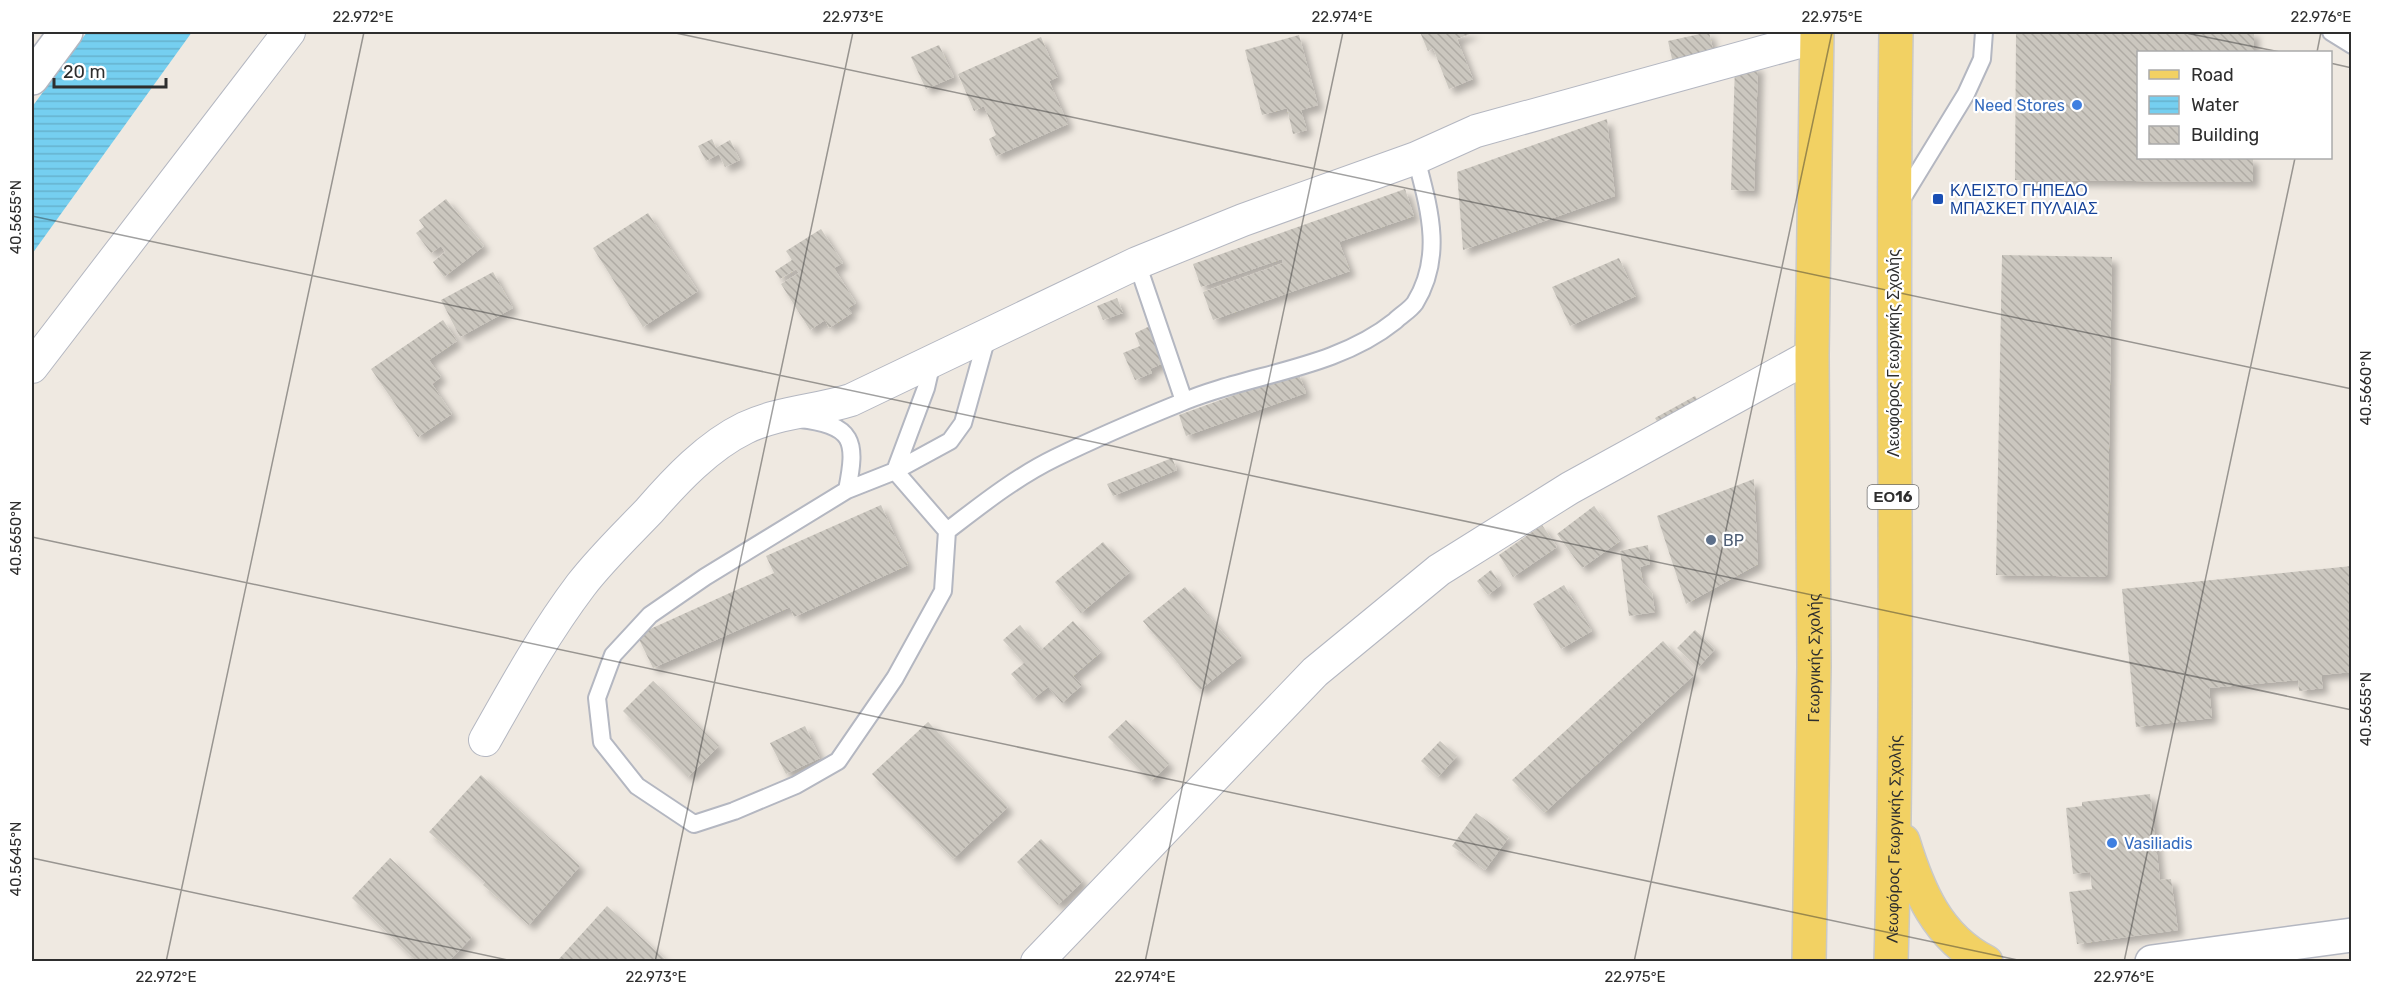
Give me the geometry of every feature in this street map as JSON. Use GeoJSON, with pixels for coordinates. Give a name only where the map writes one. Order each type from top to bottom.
{"type":"FeatureCollection","features":[{"type":"Feature","properties":{"kind":"main road","name":"Λεωφόρος Γεωργικής Σχολής"},"geometry":{"type":"LineString","coordinates":[[1891,962],[1896,817],[1893,214],[1896,32]]}},
{"type":"Feature","properties":{"kind":"main road"},"geometry":{"type":"LineString","coordinates":[[1812,355],[1817,34]]}},
{"type":"Feature","properties":{"kind":"main road","name":"Γεωργικής Σχολής"},"geometry":{"type":"LineString","coordinates":[[1809,962],[1814,667],[1812,355]]}},
{"type":"Feature","properties":{"kind":"main road"},"geometry":{"type":"LineString","coordinates":[[1896,817],[1921,893],[1931,912],[1963,948],[1986,962]]}},
{"type":"Feature","properties":{"kind":"street"},"geometry":{"type":"LineString","coordinates":[[32,78],[66,32]]}},
{"type":"Feature","properties":{"kind":"street"},"geometry":{"type":"LineString","coordinates":[[32,368],[289,32]]}},
{"type":"Feature","properties":{"kind":"street"},"geometry":{"type":"LineString","coordinates":[[485,740],[535,651],[582,583],[669,489],[719,443],[746,428],[779,416],[821,409],[851,400],[932,362],[988,332],[1137,263],[1243,220],[1416,158],[1476,131],[1817,34]]}},
{"type":"Feature","properties":{"kind":"street"},"geometry":{"type":"LineString","coordinates":[[1037,962],[1315,672],[1439,570],[1570,488],[1812,355]]}},
{"type":"Feature","properties":{"kind":"street"},"geometry":{"type":"LineString","coordinates":[[2152,962],[2352,935]]}},
{"type":"Feature","properties":{"kind":"lane"},"geometry":{"type":"LineString","coordinates":[[1893,214],[1966,94],[1982,58],[1984,32]]}},
{"type":"Feature","properties":{"kind":"lane"},"geometry":{"type":"LineString","coordinates":[[2331,32],[2352,45]]}},
{"type":"Feature","properties":{"kind":"lane"},"geometry":{"type":"LineString","coordinates":[[947,531],[1000,490],[1054,458],[1184,401],[1340,353],[1383,330],[1414,305],[1430,274],[1432,239],[1427,201],[1416,158]]}},
{"type":"Feature","properties":{"kind":"lane"},"geometry":{"type":"LineString","coordinates":[[1137,263],[1184,401]]}},
{"type":"Feature","properties":{"kind":"lane"},"geometry":{"type":"LineString","coordinates":[[895,471],[947,531],[943,591],[895,678],[838,761],[775,794],[694,824],[638,786],[602,742],[597,698],[613,655],[650,615],[705,577],[847,490],[895,471],[950,441],[963,423],[988,332]]}},
{"type":"Feature","properties":{"kind":"lane"},"geometry":{"type":"LineString","coordinates":[[895,471],[926,388],[932,362]]}},
{"type":"Feature","properties":{"kind":"lane"},"geometry":{"type":"LineString","coordinates":[[779,416],[812,420],[838,428],[851,443],[854,457],[847,490]]}},
{"type":"Feature","properties":{"kind":"water"},"geometry":{"type":"Polygon","coordinates":[[[87,32],[192,32],[32,254],[32,107],[87,32]]]}},
{"type":"Feature","properties":{"kind":"building"},"geometry":{"type":"Polygon","coordinates":[[[1420,32],[1475,32],[1457,39],[1473,79],[1449,89],[1433,48],[1428,51],[1420,32]]]}},
{"type":"Feature","properties":{"kind":"building"},"geometry":{"type":"Polygon","coordinates":[[[1709,32],[1715,58],[1674,68],[1668,41],[1709,32]]]}},
{"type":"Feature","properties":{"kind":"building","name":"Need Stores"},"geometry":{"type":"Polygon","coordinates":[[[2016,32],[2254,32],[2254,51],[2137,51],[2137,159],[2253,159],[2253,182],[2015,180],[2016,32]]]}},
{"type":"Feature","properties":{"kind":"building"},"geometry":{"type":"Polygon","coordinates":[[[1299,35],[1318,105],[1301,110],[1307,130],[1293,134],[1287,108],[1262,115],[1245,50],[1299,35]]]}},
{"type":"Feature","properties":{"kind":"building"},"geometry":{"type":"Polygon","coordinates":[[[1041,37],[1058,77],[1049,81],[1068,124],[996,156],[989,139],[996,135],[984,106],[974,111],[958,74],[1041,37]]]}},
{"type":"Feature","properties":{"kind":"building"},"geometry":{"type":"Polygon","coordinates":[[[939,45],[954,77],[926,89],[911,57],[939,45]]]}},
{"type":"Feature","properties":{"kind":"building"},"geometry":{"type":"Polygon","coordinates":[[[1735,66],[1758,66],[1754,191],[1731,190],[1735,66]]]}},
{"type":"Feature","properties":{"kind":"building"},"geometry":{"type":"Polygon","coordinates":[[[1607,119],[1615,196],[1463,250],[1457,172],[1607,119]]]}},
{"type":"Feature","properties":{"kind":"building"},"geometry":{"type":"Polygon","coordinates":[[[712,139],[716,148],[730,140],[740,160],[725,167],[719,154],[706,161],[698,146],[712,139]]]}},
{"type":"Feature","properties":{"kind":"building"},"geometry":{"type":"Polygon","coordinates":[[[1405,189],[1414,216],[1339,242],[1350,271],[1213,320],[1203,292],[1283,263],[1282,259],[1201,287],[1193,264],[1405,189]]]}},
{"type":"Feature","properties":{"kind":"building"},"geometry":{"type":"Polygon","coordinates":[[[446,199],[484,246],[444,277],[433,262],[445,252],[441,246],[431,253],[416,233],[424,227],[419,220],[446,199]]]}},
{"type":"Feature","properties":{"kind":"building"},"geometry":{"type":"Polygon","coordinates":[[[648,213],[698,291],[643,327],[593,248],[648,213]]]}},
{"type":"Feature","properties":{"kind":"building"},"geometry":{"type":"Polygon","coordinates":[[[821,229],[843,263],[834,268],[856,303],[848,308],[852,313],[829,328],[825,320],[810,330],[781,284],[799,273],[796,269],[780,279],[775,271],[792,260],[786,251],[821,229]]]}},
{"type":"Feature","properties":{"kind":"building"},"geometry":{"type":"Polygon","coordinates":[[[2002,255],[2112,257],[2107,577],[1996,575],[2002,255]]]}},
{"type":"Feature","properties":{"kind":"building"},"geometry":{"type":"Polygon","coordinates":[[[1619,258],[1636,296],[1570,326],[1552,287],[1619,258]]]}},
{"type":"Feature","properties":{"kind":"building"},"geometry":{"type":"Polygon","coordinates":[[[493,272],[513,308],[460,337],[441,300],[493,272]]]}},
{"type":"Feature","properties":{"kind":"building"},"geometry":{"type":"Polygon","coordinates":[[[1117,298],[1123,313],[1103,320],[1097,306],[1117,298]]]}},
{"type":"Feature","properties":{"kind":"building"},"geometry":{"type":"Polygon","coordinates":[[[443,320],[457,341],[429,360],[441,377],[432,384],[452,414],[418,437],[371,369],[443,320]]]}},
{"type":"Feature","properties":{"kind":"building"},"geometry":{"type":"Polygon","coordinates":[[[1150,326],[1166,362],[1150,369],[1152,373],[1135,380],[1123,353],[1140,346],[1135,333],[1150,326]]]}},
{"type":"Feature","properties":{"kind":"building"},"geometry":{"type":"Polygon","coordinates":[[[1298,372],[1306,393],[1186,436],[1179,415],[1298,372]]]}},
{"type":"Feature","properties":{"kind":"building"},"geometry":{"type":"Polygon","coordinates":[[[1695,396],[1703,409],[1664,432],[1655,418],[1695,396]]]}},
{"type":"Feature","properties":{"kind":"building"},"geometry":{"type":"Polygon","coordinates":[[[1172,458],[1177,470],[1113,496],[1107,484],[1172,458]]]}},
{"type":"Feature","properties":{"kind":"building","name":"BP"},"geometry":{"type":"Polygon","coordinates":[[[1754,479],[1758,564],[1686,604],[1657,516],[1754,479]]]}},
{"type":"Feature","properties":{"kind":"building"},"geometry":{"type":"Polygon","coordinates":[[[881,505],[908,565],[794,617],[790,607],[653,668],[637,635],[774,573],[766,556],[881,505]]]}},
{"type":"Feature","properties":{"kind":"building"},"geometry":{"type":"Polygon","coordinates":[[[1594,506],[1620,541],[1582,568],[1557,534],[1594,506]]]}},
{"type":"Feature","properties":{"kind":"building"},"geometry":{"type":"Polygon","coordinates":[[[1542,525],[1557,547],[1513,577],[1499,555],[1542,525]]]}},
{"type":"Feature","properties":{"kind":"building"},"geometry":{"type":"Polygon","coordinates":[[[1103,542],[1130,572],[1081,613],[1055,582],[1103,542]]]}},
{"type":"Feature","properties":{"kind":"building"},"geometry":{"type":"Polygon","coordinates":[[[1648,545],[1650,564],[1640,567],[1643,583],[1652,593],[1655,612],[1629,616],[1620,551],[1648,545]]]}},
{"type":"Feature","properties":{"kind":"building"},"geometry":{"type":"Polygon","coordinates":[[[2352,566],[2352,672],[2321,675],[2323,688],[2299,691],[2298,680],[2209,688],[2212,718],[2136,727],[2122,589],[2352,566]]]}},
{"type":"Feature","properties":{"kind":"building"},"geometry":{"type":"Polygon","coordinates":[[[1491,570],[1501,585],[1488,595],[1477,581],[1491,570]]]}},
{"type":"Feature","properties":{"kind":"building"},"geometry":{"type":"Polygon","coordinates":[[[1564,585],[1592,631],[1561,649],[1533,604],[1564,585]]]}},
{"type":"Feature","properties":{"kind":"building"},"geometry":{"type":"Polygon","coordinates":[[[1185,587],[1242,656],[1200,690],[1143,621],[1185,587]]]}},
{"type":"Feature","properties":{"kind":"building"},"geometry":{"type":"Polygon","coordinates":[[[1073,621],[1101,652],[1073,676],[1082,685],[1062,703],[1048,687],[1033,699],[1011,674],[1024,663],[1003,640],[1020,625],[1041,650],[1073,621]]]}},
{"type":"Feature","properties":{"kind":"building"},"geometry":{"type":"Polygon","coordinates":[[[1695,630],[1715,649],[1698,668],[1677,648],[1695,630]]]}},
{"type":"Feature","properties":{"kind":"building"},"geometry":{"type":"Polygon","coordinates":[[[1663,641],[1694,675],[1544,813],[1512,780],[1663,641]]]}},
{"type":"Feature","properties":{"kind":"building"},"geometry":{"type":"Polygon","coordinates":[[[653,681],[719,746],[688,777],[623,711],[653,681]]]}},
{"type":"Feature","properties":{"kind":"building"},"geometry":{"type":"Polygon","coordinates":[[[1126,720],[1169,764],[1151,781],[1108,737],[1126,720]]]}},
{"type":"Feature","properties":{"kind":"building"},"geometry":{"type":"Polygon","coordinates":[[[928,722],[1008,807],[953,859],[872,774],[928,722]]]}},
{"type":"Feature","properties":{"kind":"building"},"geometry":{"type":"Polygon","coordinates":[[[805,726],[820,758],[786,774],[770,743],[805,726]]]}},
{"type":"Feature","properties":{"kind":"building"},"geometry":{"type":"Polygon","coordinates":[[[1440,741],[1457,756],[1438,777],[1421,761],[1440,741]]]}},
{"type":"Feature","properties":{"kind":"building"},"geometry":{"type":"Polygon","coordinates":[[[481,775],[580,866],[529,925],[483,885],[485,882],[429,832],[481,775]]]}},
{"type":"Feature","properties":{"kind":"building"},"geometry":{"type":"Polygon","coordinates":[[[2150,794],[2160,880],[2171,879],[2178,930],[2077,944],[2069,892],[2092,889],[2090,872],[2073,874],[2066,808],[2082,806],[2082,802],[2150,794]]]}},
{"type":"Feature","properties":{"kind":"building"},"geometry":{"type":"Polygon","coordinates":[[[1476,813],[1509,837],[1485,870],[1452,846],[1476,813]]]}},
{"type":"Feature","properties":{"kind":"building"},"geometry":{"type":"Polygon","coordinates":[[[1041,839],[1083,881],[1058,905],[1017,862],[1041,839]]]}},
{"type":"Feature","properties":{"kind":"building"},"geometry":{"type":"Polygon","coordinates":[[[390,858],[472,937],[448,962],[417,962],[352,898],[390,858]]]}},
{"type":"Feature","properties":{"kind":"building"},"geometry":{"type":"Polygon","coordinates":[[[607,906],[668,962],[562,962],[559,959],[607,906]]]}},
{"type":"Feature","properties":{"kind":"place","name":"Need Stores"},"geometry":{"type":"Point","coordinates":[2077,105]}},
{"type":"Feature","properties":{"kind":"place","name":"ΚΛΕΙΣΤΟ ΓΗΠΕΔΟ ΜΠΑΣΚΕΤ ΠΥΛΑΙΑΣ"},"geometry":{"type":"Point","coordinates":[1938,199]}},
{"type":"Feature","properties":{"kind":"place","name":"BP"},"geometry":{"type":"Point","coordinates":[1711,540]}},
{"type":"Feature","properties":{"kind":"place","name":"Vasiliadis"},"geometry":{"type":"Point","coordinates":[2112,843]}}]}
